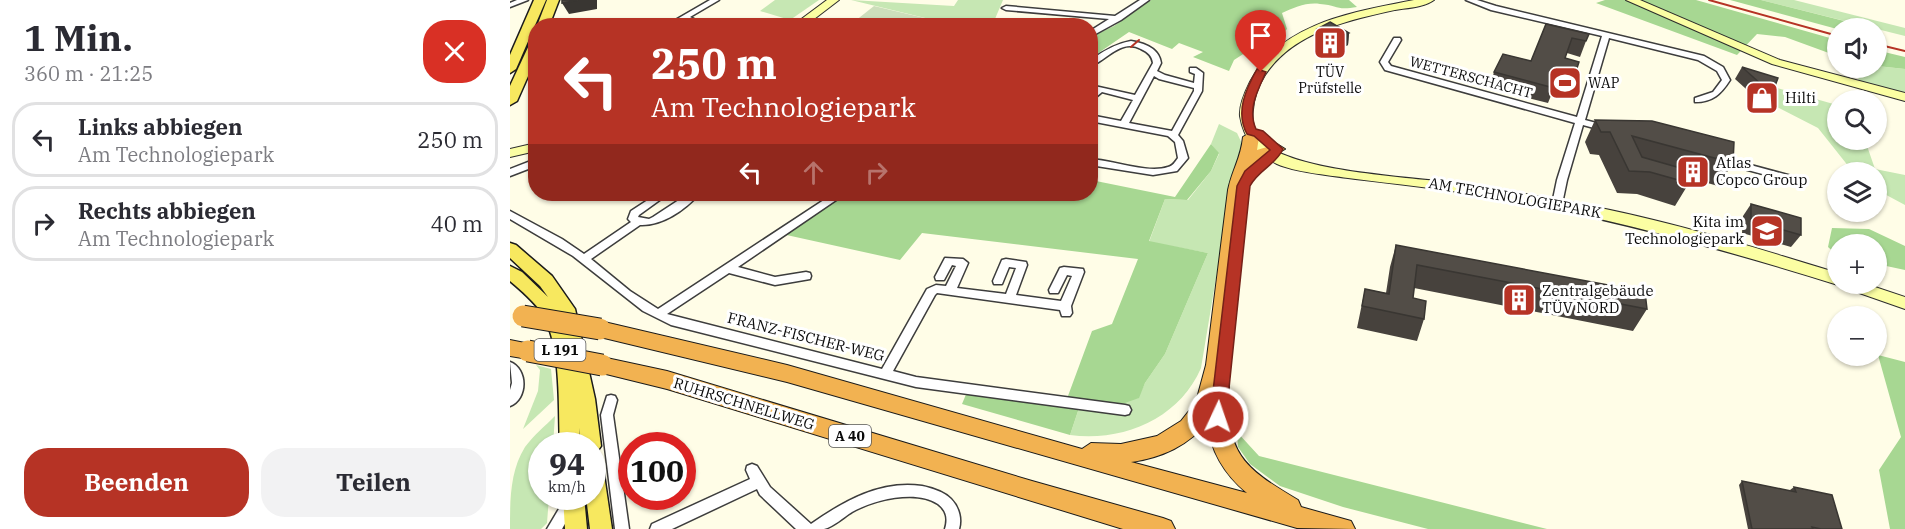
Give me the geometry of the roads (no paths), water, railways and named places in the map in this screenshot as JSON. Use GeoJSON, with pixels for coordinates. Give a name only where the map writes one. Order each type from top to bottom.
{"type":"FeatureCollection","features":[{"type":"Feature","properties":{"kind":"highway"},"geometry":{"type":"LineString","coordinates":[[1248,162],[1251,134]]}},
{"type":"Feature","properties":{"kind":"highway"},"geometry":{"type":"LineString","coordinates":[[1047,449],[1121,455],[1153,449],[1186,430],[1198,417],[1209,398],[1216,366],[1240,172],[1248,162],[1272,152]]}},
{"type":"Feature","properties":{"kind":"highway"},"geometry":{"type":"LineString","coordinates":[[1272,152],[1250,174],[1244,186],[1217,403],[1218,432],[1227,456],[1246,480],[1315,522]]}},
{"type":"Feature","properties":{"kind":"highway"},"geometry":{"type":"LineString","coordinates":[[517,315],[675,344],[771,368],[1047,449],[1343,529]]}},
{"type":"Feature","properties":{"kind":"highway","name":"RUHRSCHNELLWEG"},"geometry":{"type":"LineString","coordinates":[[519,349],[667,380],[1163,529]]}},
{"type":"Feature","properties":{"kind":"main road"},"geometry":{"type":"LineString","coordinates":[[532,18],[540,0]]}},
{"type":"Feature","properties":{"kind":"main road"},"geometry":{"type":"LineString","coordinates":[[546,18],[554,0]]}},
{"type":"Feature","properties":{"kind":"main road"},"geometry":{"type":"LineString","coordinates":[[510,69],[528,28]]}},
{"type":"Feature","properties":{"kind":"main road"},"geometry":{"type":"LineString","coordinates":[[510,101],[528,67]]}},
{"type":"Feature","properties":{"kind":"main road","name":"L 191"},"geometry":{"type":"LineString","coordinates":[[510,249],[546,281],[566,309],[585,399],[589,432]]}},
{"type":"Feature","properties":{"kind":"main road","name":"L 191"},"geometry":{"type":"LineString","coordinates":[[510,272],[528,287],[551,314],[556,327],[569,432]]}},
{"type":"Feature","properties":{"kind":"main road"},"geometry":{"type":"LineString","coordinates":[[574,510],[576,529]]}},
{"type":"Feature","properties":{"kind":"main road"},"geometry":{"type":"LineString","coordinates":[[598,510],[601,529]]}},
{"type":"Feature","properties":{"kind":"street"},"geometry":{"type":"LineString","coordinates":[[510,5],[524,0]]}},
{"type":"Feature","properties":{"kind":"street"},"geometry":{"type":"LineString","coordinates":[[685,18],[715,0]]}},
{"type":"Feature","properties":{"kind":"street"},"geometry":{"type":"LineString","coordinates":[[808,18],[834,0]]}},
{"type":"Feature","properties":{"kind":"street"},"geometry":{"type":"LineString","coordinates":[[1098,30],[1145,0]]}},
{"type":"Feature","properties":{"kind":"street"},"geometry":{"type":"LineString","coordinates":[[1251,134],[1247,121],[1248,102],[1261,72],[1293,41],[1339,20],[1429,0]]}},
{"type":"Feature","properties":{"kind":"street"},"geometry":{"type":"LineString","coordinates":[[1470,0],[1692,55],[1714,65],[1723,74],[1725,85],[1716,94],[1698,100]]}},
{"type":"Feature","properties":{"kind":"street"},"geometry":{"type":"LineString","coordinates":[[1631,0],[1776,62],[1905,97]]}},
{"type":"Feature","properties":{"kind":"street"},"geometry":{"type":"LineString","coordinates":[[1006,8],[1118,18]]}},
{"type":"Feature","properties":{"kind":"street"},"geometry":{"type":"LineString","coordinates":[[1557,204],[1579,121],[1606,35]]}},
{"type":"Feature","properties":{"kind":"street","name":"WETTERSCHACHT"},"geometry":{"type":"LineString","coordinates":[[1397,40],[1384,62],[1388,68],[1579,121]]}},
{"type":"Feature","properties":{"kind":"street"},"geometry":{"type":"LineString","coordinates":[[1098,59],[1114,47],[1129,43],[1154,55],[1157,63],[1148,81],[1118,124]]}},
{"type":"Feature","properties":{"kind":"street"},"geometry":{"type":"LineString","coordinates":[[1152,71],[1168,79],[1184,81],[1197,77],[1174,135]]}},
{"type":"Feature","properties":{"kind":"street"},"geometry":{"type":"LineString","coordinates":[[1098,94],[1137,98]]}},
{"type":"Feature","properties":{"kind":"street"},"geometry":{"type":"LineString","coordinates":[[1098,120],[1174,135],[1179,141],[1183,158],[1174,170],[1151,173],[1117,164],[1098,163]]}},
{"type":"Feature","properties":{"kind":"street"},"geometry":{"type":"LineString","coordinates":[[1579,121],[1613,130]]}},
{"type":"Feature","properties":{"kind":"street"},"geometry":{"type":"LineString","coordinates":[[1098,123],[1118,124]]}},
{"type":"Feature","properties":{"kind":"street","name":"AM TECHNOLOGIEPARK"},"geometry":{"type":"LineString","coordinates":[[1251,134],[1282,161],[1328,171],[1436,184],[1557,204],[1696,236],[1827,276]]}},
{"type":"Feature","properties":{"kind":"street"},"geometry":{"type":"LineString","coordinates":[[510,173],[522,154]]}},
{"type":"Feature","properties":{"kind":"street"},"geometry":{"type":"LineString","coordinates":[[1716,158],[1796,180]]}},
{"type":"Feature","properties":{"kind":"street"},"geometry":{"type":"LineString","coordinates":[[652,201],[634,213],[633,219],[638,222],[651,223],[684,201]]}},
{"type":"Feature","properties":{"kind":"street"},"geometry":{"type":"LineString","coordinates":[[658,315],[828,201]]}},
{"type":"Feature","properties":{"kind":"street","name":"FRANZ-FISCHER-WEG"},"geometry":{"type":"LineString","coordinates":[[510,214],[584,259],[621,292],[658,315],[885,374],[970,391],[1125,410]]}},
{"type":"Feature","properties":{"kind":"street"},"geometry":{"type":"LineString","coordinates":[[584,259],[638,222]]}},
{"type":"Feature","properties":{"kind":"street"},"geometry":{"type":"LineString","coordinates":[[940,276],[949,261],[963,263],[950,290]]}},
{"type":"Feature","properties":{"kind":"street"},"geometry":{"type":"LineString","coordinates":[[998,281],[1006,263],[1022,265],[1010,298]]}},
{"type":"Feature","properties":{"kind":"street"},"geometry":{"type":"LineString","coordinates":[[727,268],[775,281],[806,276]]}},
{"type":"Feature","properties":{"kind":"street"},"geometry":{"type":"LineString","coordinates":[[885,374],[931,292],[936,289],[1010,298],[1066,310],[1079,272],[1064,271],[1054,290]]}},
{"type":"Feature","properties":{"kind":"street"},"geometry":{"type":"LineString","coordinates":[[1879,294],[1905,303]]}},
{"type":"Feature","properties":{"kind":"street"},"geometry":{"type":"LineString","coordinates":[[510,367],[516,372],[518,383],[510,401]]}},
{"type":"Feature","properties":{"kind":"street"},"geometry":{"type":"LineString","coordinates":[[611,400],[606,415],[622,529]]}},
{"type":"Feature","properties":{"kind":"street"},"geometry":{"type":"LineString","coordinates":[[657,529],[755,476],[806,529]]}},
{"type":"Feature","properties":{"kind":"street"},"geometry":{"type":"LineString","coordinates":[[815,529],[850,504],[878,492],[902,490],[943,499],[952,509],[954,525],[952,529]]}},
{"type":"Feature","properties":{"kind":"street"},"geometry":{"type":"LineString","coordinates":[[554,529],[566,510]]}},
{"type":"Feature","properties":{"kind":"railway"},"geometry":{"type":"LineString","coordinates":[[1709,0],[1827,33]]}},
{"type":"Feature","properties":{"kind":"railway"},"geometry":{"type":"LineString","coordinates":[[1131,47],[1139,40]]}},
{"type":"Feature","properties":{"kind":"railway"},"geometry":{"type":"LineString","coordinates":[[1887,47],[1905,51]]}},
{"type":"Feature","properties":{"kind":"place","name":"TÜV Prüfstelle"},"geometry":{"type":"Point","coordinates":[1330,43]}},
{"type":"Feature","properties":{"kind":"place","name":"WAP"},"geometry":{"type":"Point","coordinates":[1565,83]}},
{"type":"Feature","properties":{"kind":"place","name":"Hilti"},"geometry":{"type":"Point","coordinates":[1762,98]}},
{"type":"Feature","properties":{"kind":"place","name":"Atlas Copco Group"},"geometry":{"type":"Point","coordinates":[1693,172]}},
{"type":"Feature","properties":{"kind":"place","name":"Kita im Technologiepark"},"geometry":{"type":"Point","coordinates":[1767,231]}},
{"type":"Feature","properties":{"kind":"place","name":"Zentralgebäude TÜV NORD"},"geometry":{"type":"Point","coordinates":[1519,300]}}]}
